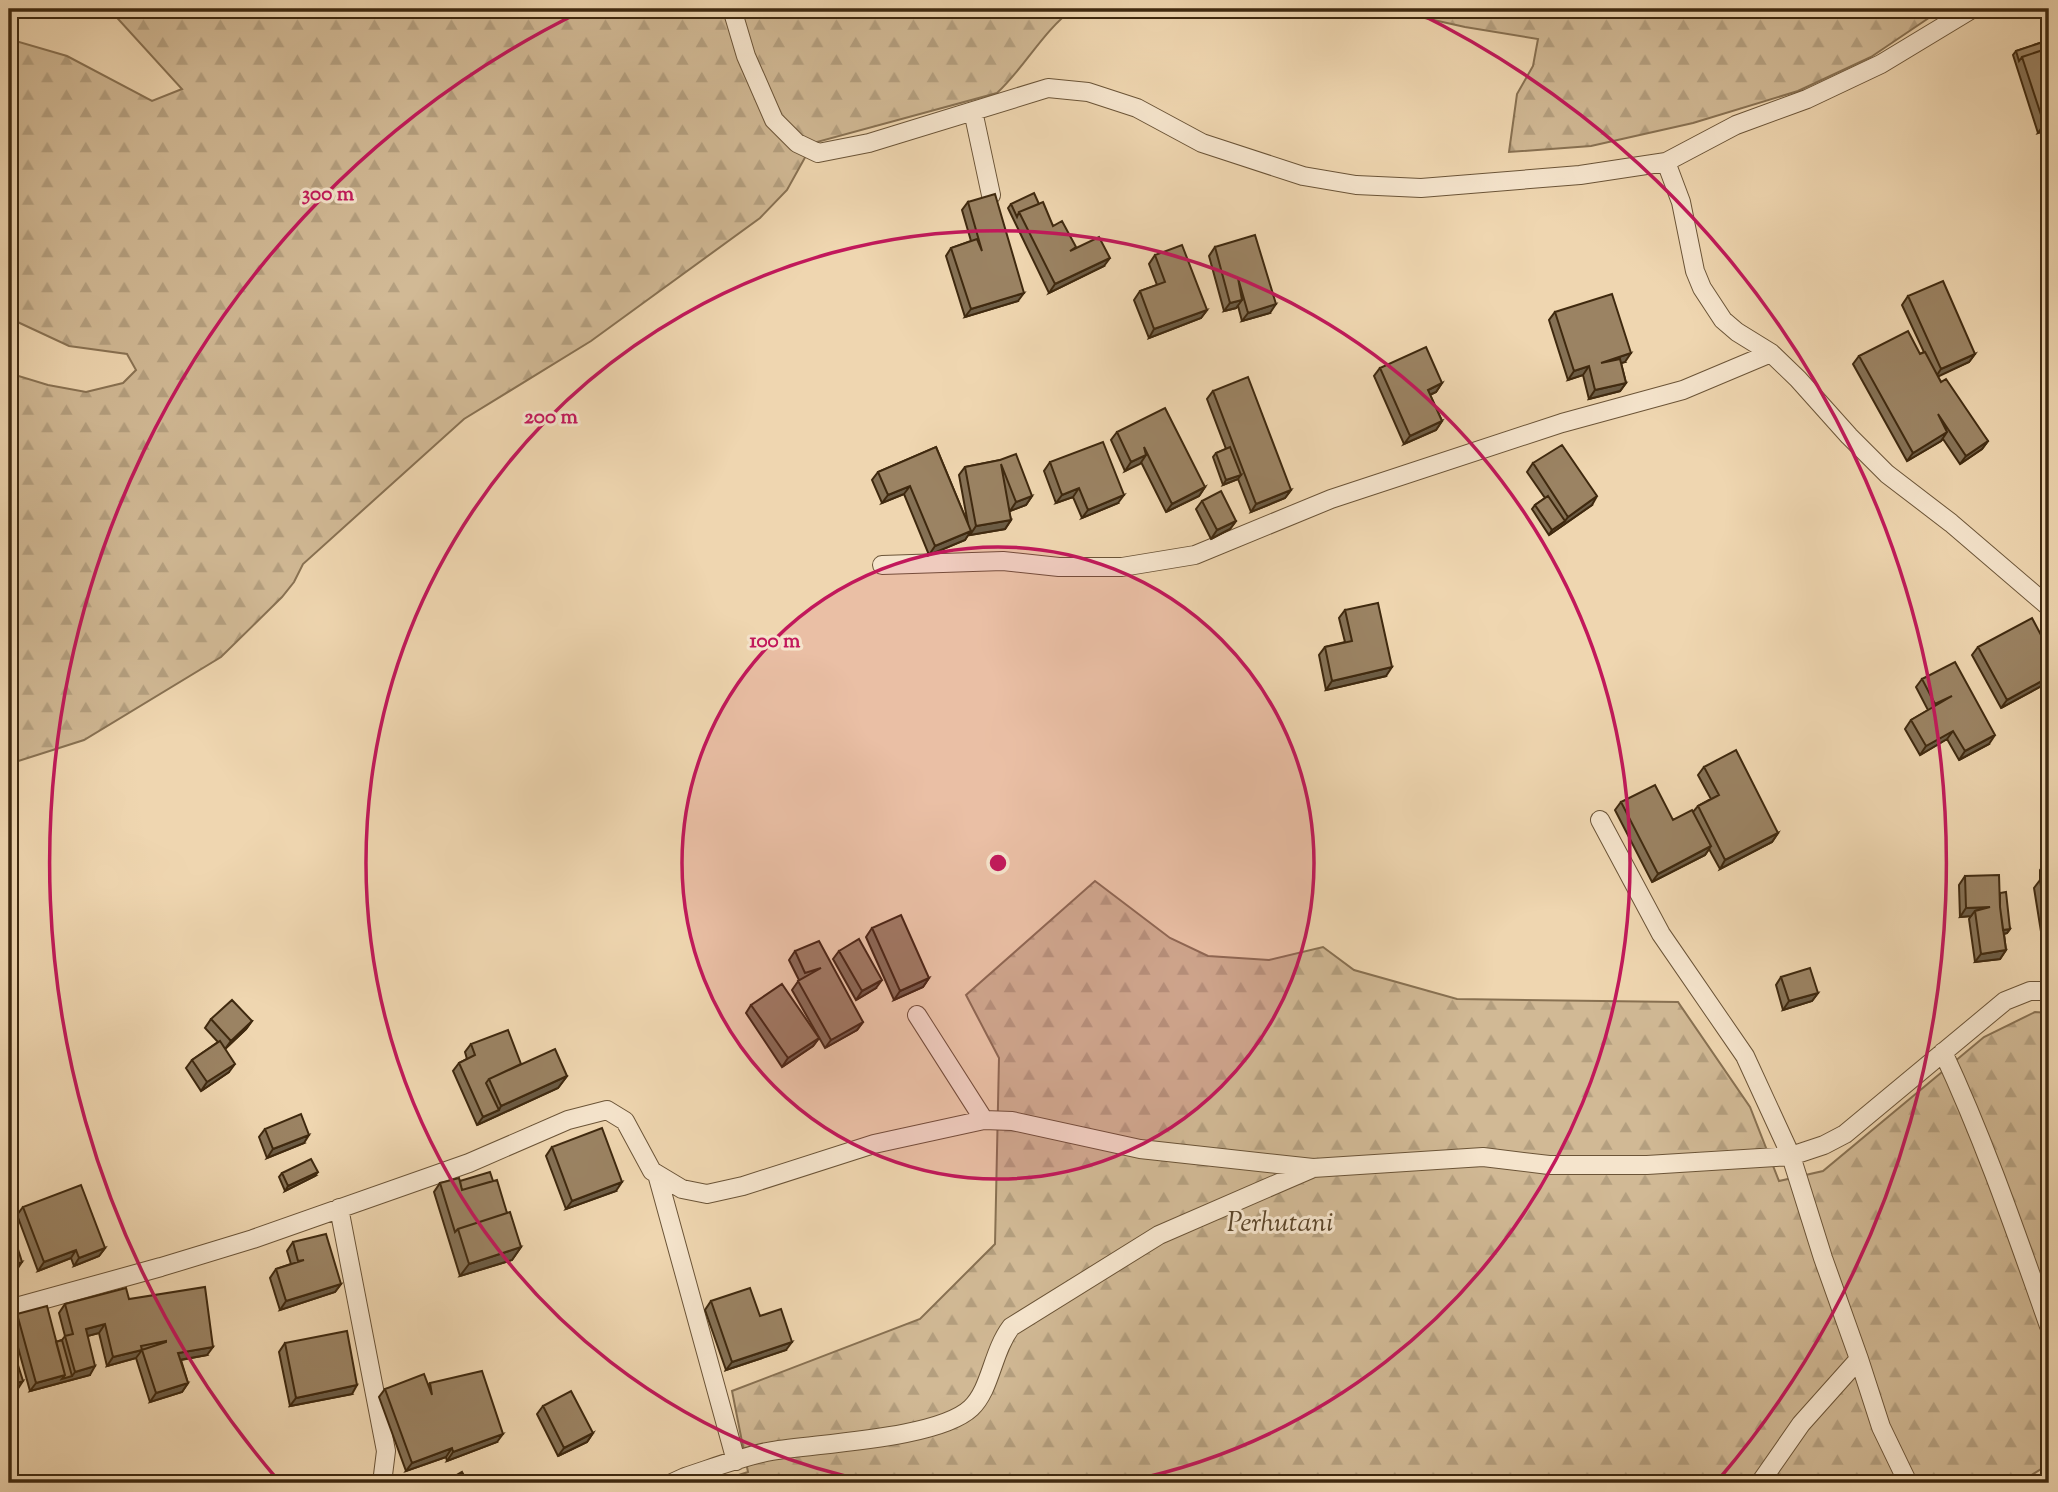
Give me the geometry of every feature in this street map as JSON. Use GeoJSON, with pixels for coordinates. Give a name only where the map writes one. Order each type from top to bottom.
{"type":"FeatureCollection","features":[{"type":"Feature","properties":{"kind":"street"},"geometry":{"type":"LineString","coordinates":[[732,9],[746,56],[774,120],[797,143],[818,153],[869,143],[1048,88],[1088,92],[1138,108],[1202,143],[1303,176],[1356,185],[1422,188],[1580,175],[1666,162],[1736,125],[1807,99],[1881,64],[1972,9]]}},
{"type":"Feature","properties":{"kind":"street"},"geometry":{"type":"LineString","coordinates":[[973,111],[991,195]]}},
{"type":"Feature","properties":{"kind":"street"},"geometry":{"type":"LineString","coordinates":[[1666,162],[1682,202],[1690,254],[1702,288],[1723,320],[1771,353],[1887,474],[1951,523],[2049,607]]}},
{"type":"Feature","properties":{"kind":"street"},"geometry":{"type":"LineString","coordinates":[[882,565],[1003,561],[1059,567],[1122,567],[1195,555],[1331,499],[1562,423],[1683,390],[1771,353]]}},
{"type":"Feature","properties":{"kind":"street"},"geometry":{"type":"LineString","coordinates":[[1600,820],[1661,934],[1745,1056],[1791,1156],[1881,1427],[1908,1483]]}},
{"type":"Feature","properties":{"kind":"street"},"geometry":{"type":"LineString","coordinates":[[9,1309],[253,1239],[469,1163],[568,1119],[607,1110],[625,1121],[652,1171],[682,1189],[707,1194],[743,1186],[874,1144],[984,1121],[1012,1121],[1140,1149],[1314,1168],[1483,1157],[1549,1165],[1600,1166],[1791,1156],[1824,1145],[1845,1134],[2005,1001],[2030,991],[2049,991]]}},
{"type":"Feature","properties":{"kind":"street"},"geometry":{"type":"LineString","coordinates":[[917,1015],[984,1121]]}},
{"type":"Feature","properties":{"kind":"street"},"geometry":{"type":"LineString","coordinates":[[1943,1052],[1976,1123],[2049,1326]]}},
{"type":"Feature","properties":{"kind":"street"},"geometry":{"type":"LineString","coordinates":[[672,1483],[769,1451],[916,1431],[954,1419],[971,1408],[985,1388],[1001,1340],[1011,1327],[1159,1235],[1314,1168]]}},
{"type":"Feature","properties":{"kind":"street"},"geometry":{"type":"LineString","coordinates":[[657,1174],[736,1461]]}},
{"type":"Feature","properties":{"kind":"street"},"geometry":{"type":"LineString","coordinates":[[339,1208],[386,1451],[382,1483]]}},
{"type":"Feature","properties":{"kind":"street"},"geometry":{"type":"LineString","coordinates":[[1760,1483],[1801,1424],[1859,1359]]}},
{"type":"Feature","properties":{"kind":"green space"},"geometry":{"type":"Polygon","coordinates":[[[109,9],[1073,9],[1052,28],[997,93],[813,143],[787,190],[760,218],[591,341],[464,419],[303,564],[282,597],[221,657],[84,740],[9,764],[9,373],[48,385],[86,392],[123,383],[136,370],[127,354],[69,346],[9,318],[9,39],[67,56],[152,101],[182,89],[109,9]]]}},
{"type":"Feature","properties":{"kind":"green space"},"geometry":{"type":"Polygon","coordinates":[[[1384,9],[1942,9],[1871,57],[1798,91],[1693,123],[1591,146],[1509,152],[1517,94],[1533,66],[1538,39],[1465,27],[1384,9]]]}},
{"type":"Feature","properties":{"kind":"green space","name":"Perhutani"},"geometry":{"type":"Polygon","coordinates":[[[1095,881],[1170,938],[1208,956],[1269,960],[1323,947],[1354,970],[1457,999],[1678,1002],[1750,1107],[1779,1181],[1823,1171],[1984,1037],[2035,1012],[2049,1013],[2049,1464],[2019,1483],[714,1483],[748,1472],[732,1391],[920,1319],[995,1244],[999,1058],[966,995],[1095,881]]]}},
{"type":"Feature","properties":{"kind":"building"},"geometry":{"type":"Polygon","coordinates":[[[2049,40],[2049,48],[2022,57],[2019,61],[2016,51],[2049,40]]]}},
{"type":"Feature","properties":{"kind":"building"},"geometry":{"type":"Polygon","coordinates":[[[2049,48],[2049,122],[2044,124],[2022,57],[2049,48]]]}},
{"type":"Feature","properties":{"kind":"building"},"geometry":{"type":"Polygon","coordinates":[[[1034,193],[1039,204],[1019,212],[1017,217],[1011,204],[1034,193]]]}},
{"type":"Feature","properties":{"kind":"building"},"geometry":{"type":"Polygon","coordinates":[[[995,194],[1024,293],[971,309],[951,248],[977,239],[982,251],[968,202],[995,194]]]}},
{"type":"Feature","properties":{"kind":"building"},"geometry":{"type":"Polygon","coordinates":[[[1043,202],[1053,226],[1062,221],[1076,247],[1070,251],[1099,237],[1110,258],[1055,284],[1019,212],[1043,202]]]}},
{"type":"Feature","properties":{"kind":"building"},"geometry":{"type":"Polygon","coordinates":[[[1255,235],[1276,304],[1248,313],[1238,278],[1242,300],[1230,303],[1215,247],[1255,235]]]}},
{"type":"Feature","properties":{"kind":"building"},"geometry":{"type":"Polygon","coordinates":[[[1182,245],[1207,310],[1154,329],[1140,291],[1165,282],[1155,255],[1182,245]]]}},
{"type":"Feature","properties":{"kind":"building"},"geometry":{"type":"Polygon","coordinates":[[[1943,281],[1975,354],[1941,369],[1908,296],[1943,281]]]}},
{"type":"Feature","properties":{"kind":"building"},"geometry":{"type":"Polygon","coordinates":[[[1612,294],[1631,353],[1601,363],[1620,359],[1626,383],[1595,390],[1589,366],[1574,371],[1555,312],[1612,294]]]}},
{"type":"Feature","properties":{"kind":"building"},"geometry":{"type":"Polygon","coordinates":[[[1908,331],[1920,354],[1925,352],[1941,382],[1946,379],[1988,441],[1966,456],[1938,414],[1947,432],[1913,453],[1859,356],[1908,331]]]}},
{"type":"Feature","properties":{"kind":"building"},"geometry":{"type":"Polygon","coordinates":[[[1426,347],[1442,383],[1428,390],[1442,421],[1410,436],[1380,368],[1426,347]]]}},
{"type":"Feature","properties":{"kind":"building"},"geometry":{"type":"Polygon","coordinates":[[[1248,377],[1291,490],[1256,504],[1213,391],[1248,377]]]}},
{"type":"Feature","properties":{"kind":"building"},"geometry":{"type":"Polygon","coordinates":[[[1165,408],[1205,487],[1172,504],[1144,447],[1146,455],[1131,462],[1117,432],[1165,408]]]}},
{"type":"Feature","properties":{"kind":"building"},"geometry":{"type":"Polygon","coordinates":[[[1103,442],[1124,495],[1088,510],[1079,488],[1062,495],[1050,462],[1103,442]]]}},
{"type":"Feature","properties":{"kind":"building"},"geometry":{"type":"Polygon","coordinates":[[[1562,445],[1597,496],[1568,517],[1533,463],[1562,445]]]}},
{"type":"Feature","properties":{"kind":"building"},"geometry":{"type":"Polygon","coordinates":[[[936,447],[971,531],[935,546],[910,486],[888,495],[878,472],[936,447]]]}},
{"type":"Feature","properties":{"kind":"building"},"geometry":{"type":"Polygon","coordinates":[[[1230,447],[1241,475],[1226,480],[1216,453],[1230,447]]]}},
{"type":"Feature","properties":{"kind":"building"},"geometry":{"type":"Polygon","coordinates":[[[1016,454],[1032,496],[1016,502],[1001,464],[1011,520],[976,526],[965,467],[1016,454]]]}},
{"type":"Feature","properties":{"kind":"building"},"geometry":{"type":"Polygon","coordinates":[[[1221,491],[1236,521],[1217,530],[1202,501],[1221,491]]]}},
{"type":"Feature","properties":{"kind":"building"},"geometry":{"type":"Polygon","coordinates":[[[1548,496],[1565,521],[1552,530],[1535,505],[1548,496]]]}},
{"type":"Feature","properties":{"kind":"building"},"geometry":{"type":"Polygon","coordinates":[[[1378,603],[1392,667],[1332,681],[1325,647],[1352,641],[1345,610],[1378,603]]]}},
{"type":"Feature","properties":{"kind":"building"},"geometry":{"type":"Polygon","coordinates":[[[2032,618],[2049,650],[2049,677],[2007,700],[1978,647],[2032,618]]]}},
{"type":"Feature","properties":{"kind":"building"},"geometry":{"type":"Polygon","coordinates":[[[1955,662],[1995,735],[1965,751],[1953,731],[1926,746],[1911,720],[1952,696],[1935,704],[1922,679],[1955,662]]]}},
{"type":"Feature","properties":{"kind":"building"},"geometry":{"type":"Polygon","coordinates":[[[1736,750],[1778,833],[1725,860],[1698,806],[1719,795],[1704,767],[1736,750]]]}},
{"type":"Feature","properties":{"kind":"building"},"geometry":{"type":"Polygon","coordinates":[[[1655,785],[1673,820],[1692,810],[1711,846],[1658,874],[1621,802],[1655,785]]]}},
{"type":"Feature","properties":{"kind":"building"},"geometry":{"type":"Polygon","coordinates":[[[2043,866],[2049,866],[2049,878],[2044,879],[2043,866]]]}},
{"type":"Feature","properties":{"kind":"building"},"geometry":{"type":"Polygon","coordinates":[[[1999,875],[2006,950],[1981,954],[1975,911],[1990,907],[1966,908],[1965,876],[1999,875]]]}},
{"type":"Feature","properties":{"kind":"building"},"geometry":{"type":"Polygon","coordinates":[[[2049,878],[2049,936],[2040,880],[2049,878]]]}},
{"type":"Feature","properties":{"kind":"building"},"geometry":{"type":"Polygon","coordinates":[[[2006,892],[2010,929],[2003,930],[2000,893],[2006,892]]]}},
{"type":"Feature","properties":{"kind":"building"},"geometry":{"type":"Polygon","coordinates":[[[901,915],[929,978],[900,991],[872,928],[901,915]]]}},
{"type":"Feature","properties":{"kind":"building"},"geometry":{"type":"Polygon","coordinates":[[[859,939],[882,980],[862,991],[839,951],[859,939]]]}},
{"type":"Feature","properties":{"kind":"building"},"geometry":{"type":"Polygon","coordinates":[[[819,941],[863,1022],[831,1040],[798,981],[821,968],[805,973],[795,951],[819,941]]]}},
{"type":"Feature","properties":{"kind":"building"},"geometry":{"type":"Polygon","coordinates":[[[1810,968],[1818,993],[1789,1001],[1781,977],[1810,968]]]}},
{"type":"Feature","properties":{"kind":"building"},"geometry":{"type":"Polygon","coordinates":[[[782,984],[819,1038],[788,1058],[751,1005],[782,984]]]}},
{"type":"Feature","properties":{"kind":"building"},"geometry":{"type":"Polygon","coordinates":[[[232,1000],[252,1021],[231,1041],[211,1019],[232,1000]]]}},
{"type":"Feature","properties":{"kind":"building"},"geometry":{"type":"Polygon","coordinates":[[[508,1030],[521,1064],[486,1083],[499,1110],[483,1117],[459,1063],[475,1055],[471,1044],[508,1030]]]}},
{"type":"Feature","properties":{"kind":"building"},"geometry":{"type":"Polygon","coordinates":[[[220,1041],[235,1064],[207,1082],[192,1060],[220,1041]]]}},
{"type":"Feature","properties":{"kind":"building"},"geometry":{"type":"Polygon","coordinates":[[[555,1049],[567,1076],[501,1106],[489,1079],[555,1049]]]}},
{"type":"Feature","properties":{"kind":"building"},"geometry":{"type":"Polygon","coordinates":[[[301,1114],[309,1135],[273,1149],[265,1129],[301,1114]]]}},
{"type":"Feature","properties":{"kind":"building"},"geometry":{"type":"Polygon","coordinates":[[[602,1128],[622,1182],[572,1201],[552,1147],[602,1128]]]}},
{"type":"Feature","properties":{"kind":"building"},"geometry":{"type":"Polygon","coordinates":[[[311,1159],[318,1172],[288,1186],[282,1173],[311,1159]]]}},
{"type":"Feature","properties":{"kind":"building"},"geometry":{"type":"Polygon","coordinates":[[[490,1172],[493,1181],[462,1190],[460,1181],[490,1172]]]}},
{"type":"Feature","properties":{"kind":"building"},"geometry":{"type":"Polygon","coordinates":[[[459,1178],[462,1190],[497,1180],[507,1213],[455,1232],[440,1183],[459,1178]]]}},
{"type":"Feature","properties":{"kind":"building"},"geometry":{"type":"Polygon","coordinates":[[[81,1185],[105,1248],[79,1258],[76,1250],[44,1262],[23,1207],[81,1185]]]}},
{"type":"Feature","properties":{"kind":"building"},"geometry":{"type":"Polygon","coordinates":[[[510,1212],[521,1247],[469,1264],[458,1229],[510,1212]]]}},
{"type":"Feature","properties":{"kind":"building"},"geometry":{"type":"Polygon","coordinates":[[[9,1221],[22,1262],[9,1267],[9,1221]]]}},
{"type":"Feature","properties":{"kind":"building"},"geometry":{"type":"Polygon","coordinates":[[[326,1234],[341,1284],[286,1301],[276,1269],[304,1260],[298,1261],[293,1242],[326,1234]]]}},
{"type":"Feature","properties":{"kind":"building"},"geometry":{"type":"Polygon","coordinates":[[[205,1287],[213,1347],[178,1353],[188,1383],[156,1393],[142,1350],[113,1357],[105,1324],[86,1329],[95,1366],[75,1372],[65,1336],[73,1334],[65,1304],[126,1288],[129,1299],[205,1287]],[[166,1341],[141,1346],[142,1350],[166,1341]]]}},
{"type":"Feature","properties":{"kind":"building"},"geometry":{"type":"Polygon","coordinates":[[[750,1288],[760,1316],[781,1309],[792,1342],[732,1362],[711,1301],[750,1288]]]}},
{"type":"Feature","properties":{"kind":"building"},"geometry":{"type":"Polygon","coordinates":[[[47,1306],[65,1375],[36,1383],[17,1314],[47,1306]]]}},
{"type":"Feature","properties":{"kind":"building"},"geometry":{"type":"Polygon","coordinates":[[[347,1331],[357,1385],[296,1398],[285,1343],[347,1331]]]}},
{"type":"Feature","properties":{"kind":"building"},"geometry":{"type":"Polygon","coordinates":[[[9,1337],[23,1381],[9,1386],[9,1337]]]}},
{"type":"Feature","properties":{"kind":"building"},"geometry":{"type":"Polygon","coordinates":[[[62,1340],[72,1376],[62,1379],[65,1375],[56,1342],[62,1340]]]}},
{"type":"Feature","properties":{"kind":"building"},"geometry":{"type":"Polygon","coordinates":[[[482,1371],[503,1434],[453,1452],[452,1448],[412,1463],[385,1389],[424,1374],[432,1395],[430,1383],[482,1371]]]}},
{"type":"Feature","properties":{"kind":"building"},"geometry":{"type":"Polygon","coordinates":[[[571,1391],[593,1433],[564,1448],[543,1406],[571,1391]]]}},
{"type":"Feature","properties":{"kind":"building"},"geometry":{"type":"Polygon","coordinates":[[[462,1472],[468,1483],[443,1483],[462,1472]]]}}]}
